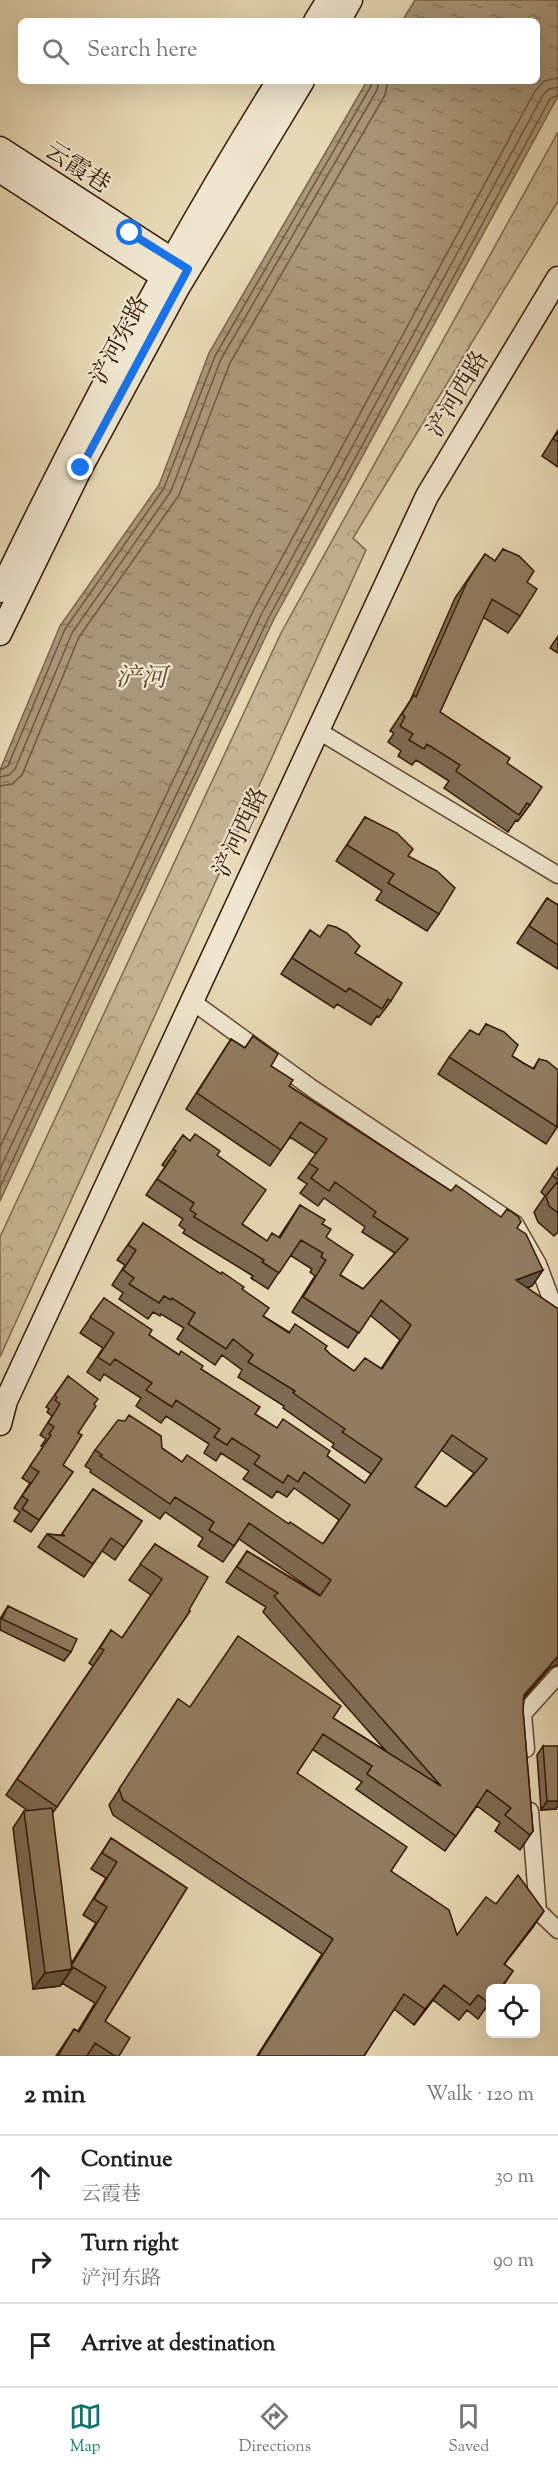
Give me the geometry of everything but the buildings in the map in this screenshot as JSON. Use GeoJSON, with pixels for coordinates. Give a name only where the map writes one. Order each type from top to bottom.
{"type":"FeatureCollection","features":[{"type":"Feature","properties":{"kind":"street"},"geometry":{"type":"LineString","coordinates":[[317,18],[328,0]]}},
{"type":"Feature","properties":{"kind":"street"},"geometry":{"type":"LineString","coordinates":[[341,18],[351,0]]}},
{"type":"Feature","properties":{"kind":"street","name":"浐河东路"},"geometry":{"type":"LineString","coordinates":[[0,634],[227,162],[276,84]]}},
{"type":"Feature","properties":{"kind":"street","name":"浐河东路"},"geometry":{"type":"LineString","coordinates":[[0,591],[137,320],[175,273],[301,84]]}},
{"type":"Feature","properties":{"kind":"street","name":"云霞巷"},"geometry":{"type":"LineString","coordinates":[[0,148],[175,273]]}},
{"type":"Feature","properties":{"kind":"street","name":"云霞巷"},"geometry":{"type":"LineString","coordinates":[[0,171],[175,273]]}},
{"type":"Feature","properties":{"kind":"street","name":"浐河西路"},"geometry":{"type":"LineString","coordinates":[[0,1424],[6,1401],[193,1002],[237,900],[427,496],[558,278]]}},
{"type":"Feature","properties":{"kind":"street"},"geometry":{"type":"LineString","coordinates":[[317,730],[558,875]]}},
{"type":"Feature","properties":{"kind":"street"},"geometry":{"type":"LineString","coordinates":[[193,1002],[313,1089],[515,1224],[538,1264],[553,1304],[558,1308]]}},
{"type":"Feature","properties":{"kind":"street"},"geometry":{"type":"LineString","coordinates":[[527,1761],[523,1714],[558,1675]]}},
{"type":"Feature","properties":{"kind":"street"},"geometry":{"type":"LineString","coordinates":[[529,1795],[538,1911],[558,1930]]}},
{"type":"Feature","properties":{"kind":"green space"},"geometry":{"type":"Polygon","coordinates":[[[558,132],[558,201],[353,538],[366,550],[0,1357],[0,1237],[281,633],[558,132]]]}},
{"type":"Feature","properties":{"kind":"water","name":"浐河"},"geometry":{"type":"Polygon","coordinates":[[[415,0],[558,0],[558,96],[274,619],[0,1201],[0,770],[60,626],[159,485],[209,353],[365,84],[540,84],[540,18],[404,18],[415,0]]]}},
{"type":"Feature","properties":{"kind":"route"},"geometry":{"type":"LineString","coordinates":[[81,468],[188,269],[130,233]]}}]}
